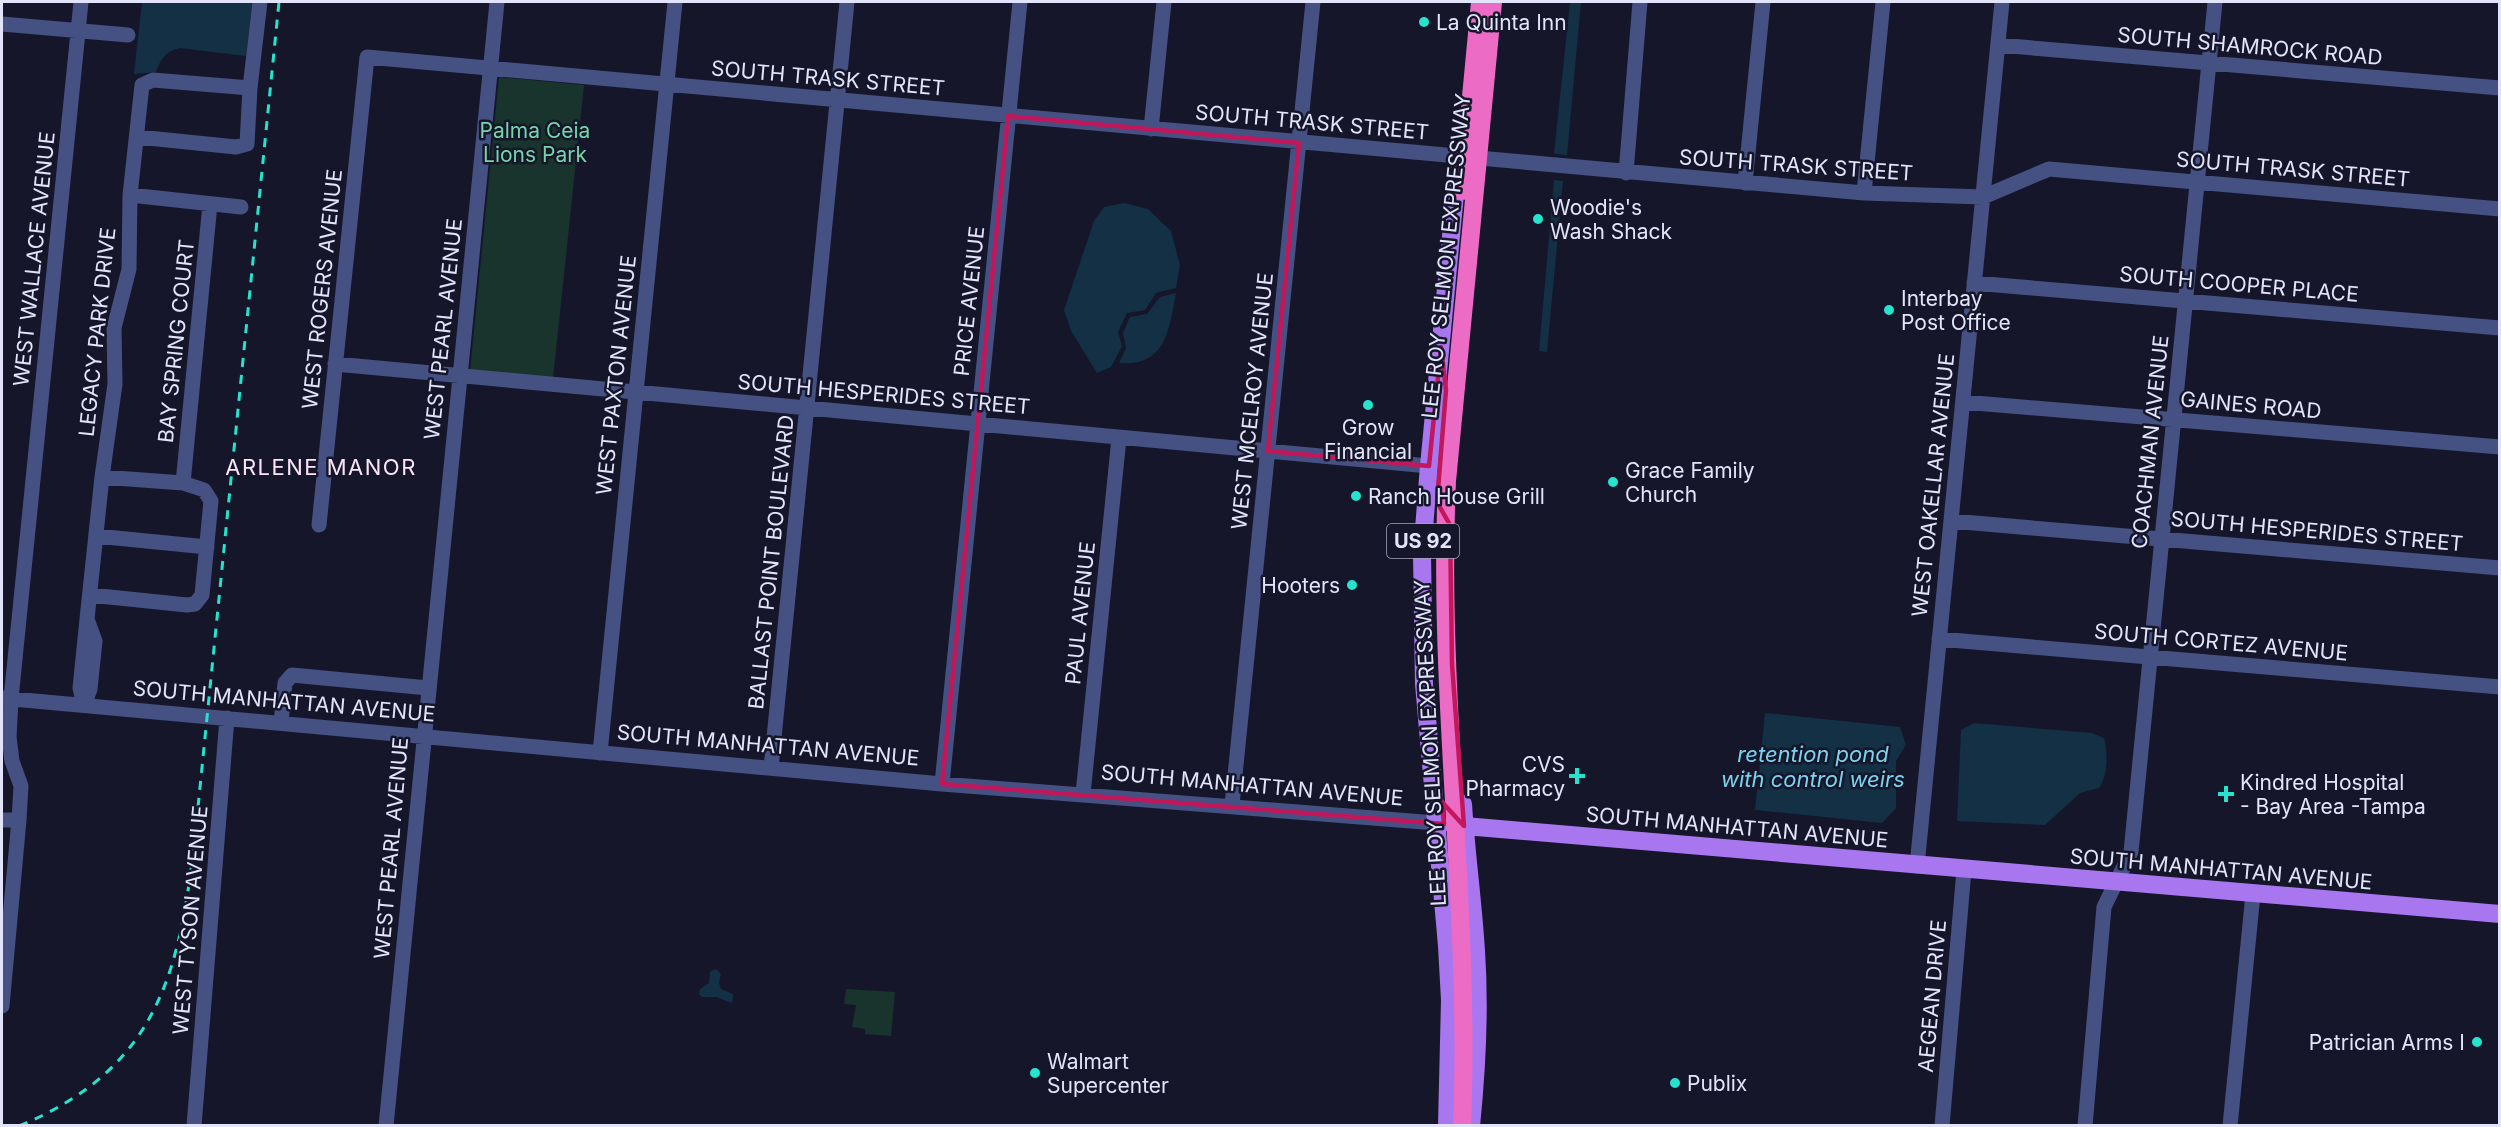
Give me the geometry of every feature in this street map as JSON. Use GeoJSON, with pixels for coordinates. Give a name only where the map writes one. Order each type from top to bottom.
{"type":"FeatureCollection","features":[{"type":"Feature","properties":{"kind":"highway","name":"LEE ROY SELMON EXPRESSWAY"},"geometry":{"type":"LineString","coordinates":[[1451,1125],[1453,980],[1437,702],[1433,532],[1435,480],[1476,2]]}},
{"type":"Feature","properties":{"kind":"highway","name":"LEE ROY SELMON EXPRESSWAY"},"geometry":{"type":"LineString","coordinates":[[1469,1123],[1464,980],[1445,625],[1444,532],[1448,469],[1493,2]]}},
{"type":"Feature","properties":{"kind":"main road"},"geometry":{"type":"LineString","coordinates":[[1476,2],[1479,26],[1469,127],[1470,145],[1485,159]]}},
{"type":"Feature","properties":{"kind":"main road","name":"US 92"},"geometry":{"type":"LineString","coordinates":[[1447,1125],[1450,1000],[1424,684],[1423,539],[1440,346],[1476,2]]}},
{"type":"Feature","properties":{"kind":"main road","name":"US 92"},"geometry":{"type":"LineString","coordinates":[[1469,1123],[1478,997],[1473,897],[1464,826],[1452,664],[1449,599],[1450,525],[1500,2]]}},
{"type":"Feature","properties":{"kind":"main road"},"geometry":{"type":"LineString","coordinates":[[1459,157],[1473,165],[1477,180],[1468,274],[1472,284]]}},
{"type":"Feature","properties":{"kind":"main road"},"geometry":{"type":"LineString","coordinates":[[1440,346],[1446,390],[1437,502],[1439,514],[1450,525]]}},
{"type":"Feature","properties":{"kind":"main road"},"geometry":{"type":"LineString","coordinates":[[1423,539],[1429,566],[1431,674],[1443,787],[1452,813],[1464,826]]}},
{"type":"Feature","properties":{"kind":"main road"},"geometry":{"type":"LineString","coordinates":[[1436,823],[1450,834],[1458,848],[1461,861],[1469,980],[1473,997],[1469,1123]]}},
{"type":"Feature","properties":{"kind":"main road","name":"SOUTH MANHATTAN AVENUE"},"geometry":{"type":"LineString","coordinates":[[1436,823],[1917,866],[2499,914]]}},
{"type":"Feature","properties":{"kind":"street","name":"WEST WALLACE AVENUE"},"geometry":{"type":"LineString","coordinates":[[2,1005],[21,786],[12,761],[6,699],[81,2]]}},
{"type":"Feature","properties":{"kind":"street"},"geometry":{"type":"LineString","coordinates":[[138,137],[236,147],[247,144],[250,88],[260,2]]}},
{"type":"Feature","properties":{"kind":"street","name":"WEST PEARL AVENUE"},"geometry":{"type":"LineString","coordinates":[[386,1125],[497,2]]}},
{"type":"Feature","properties":{"kind":"street","name":"WEST PAXTON AVENUE"},"geometry":{"type":"LineString","coordinates":[[600,753],[675,2]]}},
{"type":"Feature","properties":{"kind":"street","name":"BALLAST POINT BOULEVARD"},"geometry":{"type":"LineString","coordinates":[[771,768],[847,2]]}},
{"type":"Feature","properties":{"kind":"street","name":"PRICE AVENUE"},"geometry":{"type":"LineString","coordinates":[[942,784],[1020,2]]}},
{"type":"Feature","properties":{"kind":"street"},"geometry":{"type":"LineString","coordinates":[[1151,129],[1164,2]]}},
{"type":"Feature","properties":{"kind":"street","name":"WEST MCELROY AVENUE"},"geometry":{"type":"LineString","coordinates":[[1232,805],[1313,2]]}},
{"type":"Feature","properties":{"kind":"street"},"geometry":{"type":"LineString","coordinates":[[1626,173],[1640,2]]}},
{"type":"Feature","properties":{"kind":"street"},"geometry":{"type":"LineString","coordinates":[[1745,183],[1763,2]]}},
{"type":"Feature","properties":{"kind":"street"},"geometry":{"type":"LineString","coordinates":[[1863,193],[1883,2]]}},
{"type":"Feature","properties":{"kind":"street","name":"WEST OAKELLAR AVENUE"},"geometry":{"type":"LineString","coordinates":[[1917,866],[2002,2]]}},
{"type":"Feature","properties":{"kind":"street","name":"COACHMAN AVENUE"},"geometry":{"type":"LineString","coordinates":[[2116,882],[2131,852],[2215,2]]}},
{"type":"Feature","properties":{"kind":"street"},"geometry":{"type":"LineString","coordinates":[[2,24],[128,35]]}},
{"type":"Feature","properties":{"kind":"street","name":"SOUTH SHAMROCK ROAD"},"geometry":{"type":"LineString","coordinates":[[1998,45],[2499,88]]}},
{"type":"Feature","properties":{"kind":"street","name":"SOUTH TRASK STREET"},"geometry":{"type":"LineString","coordinates":[[367,57],[1863,193],[1983,197],[2049,169],[2499,209]]}},
{"type":"Feature","properties":{"kind":"street","name":"WEST ROGERS AVENUE"},"geometry":{"type":"LineString","coordinates":[[319,525],[367,57]]}},
{"type":"Feature","properties":{"kind":"street","name":"LEGACY PARK DRIVE"},"geometry":{"type":"LineString","coordinates":[[84,705],[80,688],[88,655],[95,641],[87,619],[102,477],[116,384],[114,328],[129,269],[130,195],[142,85],[153,80],[250,88]]}},
{"type":"Feature","properties":{"kind":"street"},"geometry":{"type":"LineString","coordinates":[[130,195],[241,207]]}},
{"type":"Feature","properties":{"kind":"street","name":"BAY SPRING COURT"},"geometry":{"type":"LineString","coordinates":[[183,483],[210,204]]}},
{"type":"Feature","properties":{"kind":"street","name":"SOUTH COOPER PLACE"},"geometry":{"type":"LineString","coordinates":[[1974,283],[2499,328]]}},
{"type":"Feature","properties":{"kind":"street","name":"SOUTH HESPERIDES STREET"},"geometry":{"type":"LineString","coordinates":[[335,364],[1429,466]]}},
{"type":"Feature","properties":{"kind":"street","name":"GAINES ROAD"},"geometry":{"type":"LineString","coordinates":[[1963,402],[2499,447]]}},
{"type":"Feature","properties":{"kind":"street","name":"PAUL AVENUE"},"geometry":{"type":"LineString","coordinates":[[1083,794],[1119,438]]}},
{"type":"Feature","properties":{"kind":"street"},"geometry":{"type":"LineString","coordinates":[[90,595],[195,604],[202,595],[207,547],[211,501],[204,489],[183,483],[102,477]]}},
{"type":"Feature","properties":{"kind":"street","name":"SOUTH HESPERIDES STREET"},"geometry":{"type":"LineString","coordinates":[[1951,521],[2499,568]]}},
{"type":"Feature","properties":{"kind":"street"},"geometry":{"type":"LineString","coordinates":[[96,537],[207,547]]}},
{"type":"Feature","properties":{"kind":"street","name":"SOUTH CORTEZ AVENUE"},"geometry":{"type":"LineString","coordinates":[[1939,639],[2499,687]]}},
{"type":"Feature","properties":{"kind":"street"},"geometry":{"type":"LineString","coordinates":[[281,723],[285,683],[292,675],[428,688]]}},
{"type":"Feature","properties":{"kind":"street","name":"SOUTH MANHATTAN AVENUE"},"geometry":{"type":"LineString","coordinates":[[6,699],[942,784],[1232,805],[1436,823]]}},
{"type":"Feature","properties":{"kind":"street","name":"WEST TYSON AVENUE"},"geometry":{"type":"LineString","coordinates":[[194,1125],[227,718]]}},
{"type":"Feature","properties":{"kind":"street"},"geometry":{"type":"LineString","coordinates":[[2,820],[19,820]]}},
{"type":"Feature","properties":{"kind":"street","name":"AEGEAN DRIVE"},"geometry":{"type":"LineString","coordinates":[[1942,1125],[1964,870]]}},
{"type":"Feature","properties":{"kind":"street"},"geometry":{"type":"LineString","coordinates":[[2085,1125],[2104,907],[2116,882]]}},
{"type":"Feature","properties":{"kind":"street"},"geometry":{"type":"LineString","coordinates":[[2230,1125],[2253,894]]}},
{"type":"Feature","properties":{"kind":"highlighted area"},"geometry":{"type":"Polygon","coordinates":[[[1008,116],[1299,143],[1268,451],[1429,466],[1441,347],[1446,390],[1437,502],[1450,525],[1452,664],[1464,826],[1442,802],[1444,824],[942,784],[1008,116]]]}},
{"type":"Feature","properties":{"kind":"green space","name":"Palma Ceia Lions Park"},"geometry":{"type":"Polygon","coordinates":[[[499,77],[584,85],[553,379],[470,371],[499,77]]]}},
{"type":"Feature","properties":{"kind":"green space"},"geometry":{"type":"Polygon","coordinates":[[[846,989],[895,992],[891,1036],[865,1034],[865,1029],[852,1027],[856,1005],[844,1004],[846,989]]]}},
{"type":"Feature","properties":{"kind":"water"},"geometry":{"type":"Polygon","coordinates":[[[142,2],[253,2],[246,56],[180,48],[165,56],[156,72],[134,74],[142,2]]]}},
{"type":"Feature","properties":{"kind":"water"},"geometry":{"type":"Polygon","coordinates":[[[1570,2],[1581,2],[1567,155],[1554,154],[1570,2]]]}},
{"type":"Feature","properties":{"kind":"water"},"geometry":{"type":"Polygon","coordinates":[[[1554,180],[1563,181],[1547,352],[1539,351],[1554,180]]]}},
{"type":"Feature","properties":{"kind":"water"},"geometry":{"type":"Polygon","coordinates":[[[1124,203],[1148,209],[1171,231],[1180,265],[1176,288],[1156,293],[1145,310],[1127,313],[1118,332],[1122,346],[1111,367],[1097,373],[1071,331],[1064,310],[1094,221],[1104,207],[1124,203]]]}},
{"type":"Feature","properties":{"kind":"water"},"geometry":{"type":"Polygon","coordinates":[[[1176,293],[1167,332],[1156,352],[1147,359],[1135,363],[1119,363],[1126,348],[1123,333],[1130,317],[1147,314],[1160,297],[1176,293]]]}},
{"type":"Feature","properties":{"kind":"water","name":"retention pond with control weirs"},"geometry":{"type":"Polygon","coordinates":[[[1765,713],[1900,727],[1906,745],[1896,761],[1896,808],[1882,823],[1755,810],[1765,713]]]}},
{"type":"Feature","properties":{"kind":"water"},"geometry":{"type":"Polygon","coordinates":[[[1974,723],[2092,733],[2104,738],[2106,764],[2102,783],[2099,788],[2080,793],[2045,825],[1957,821],[1961,730],[1974,723]]]}},
{"type":"Feature","properties":{"kind":"water"},"geometry":{"type":"Polygon","coordinates":[[[716,969],[721,974],[719,983],[721,989],[733,994],[731,1003],[717,997],[702,997],[699,994],[700,989],[709,983],[710,972],[716,969]]]}},
{"type":"Feature","properties":{"kind":"railway"},"geometry":{"type":"LineString","coordinates":[[19,1126],[67,1102],[105,1074],[134,1042],[156,1006],[171,967],[182,924],[196,827],[279,2]]}},
{"type":"Feature","properties":{"kind":"place","name":"La Quinta Inn"},"geometry":{"type":"Point","coordinates":[1424,22]}},
{"type":"Feature","properties":{"kind":"place","name":"Woodie's Wash Shack"},"geometry":{"type":"Point","coordinates":[1538,219]}},
{"type":"Feature","properties":{"kind":"place","name":"Interbay Post Office"},"geometry":{"type":"Point","coordinates":[1889,310]}},
{"type":"Feature","properties":{"kind":"place","name":"Grow Financial"},"geometry":{"type":"Point","coordinates":[1368,405]}},
{"type":"Feature","properties":{"kind":"place","name":"Grace Family Church"},"geometry":{"type":"Point","coordinates":[1613,482]}},
{"type":"Feature","properties":{"kind":"place","name":"Ranch House Grill"},"geometry":{"type":"Point","coordinates":[1356,496]}},
{"type":"Feature","properties":{"kind":"place","name":"Hooters"},"geometry":{"type":"Point","coordinates":[1352,585]}},
{"type":"Feature","properties":{"kind":"place","name":"CVS Pharmacy"},"geometry":{"type":"Point","coordinates":[1577,776]}},
{"type":"Feature","properties":{"kind":"place","name":"Kindred Hospital - Bay Area -Tampa"},"geometry":{"type":"Point","coordinates":[2226,794]}},
{"type":"Feature","properties":{"kind":"place","name":"Patrician Arms I"},"geometry":{"type":"Point","coordinates":[2477,1042]}},
{"type":"Feature","properties":{"kind":"place","name":"Walmart Supercenter"},"geometry":{"type":"Point","coordinates":[1035,1073]}},
{"type":"Feature","properties":{"kind":"place","name":"Publix"},"geometry":{"type":"Point","coordinates":[1675,1083]}},
{"type":"Feature","properties":{"kind":"district","name":"ARLENE MANOR"},"geometry":{"type":"Point","coordinates":[321,467]}}]}
